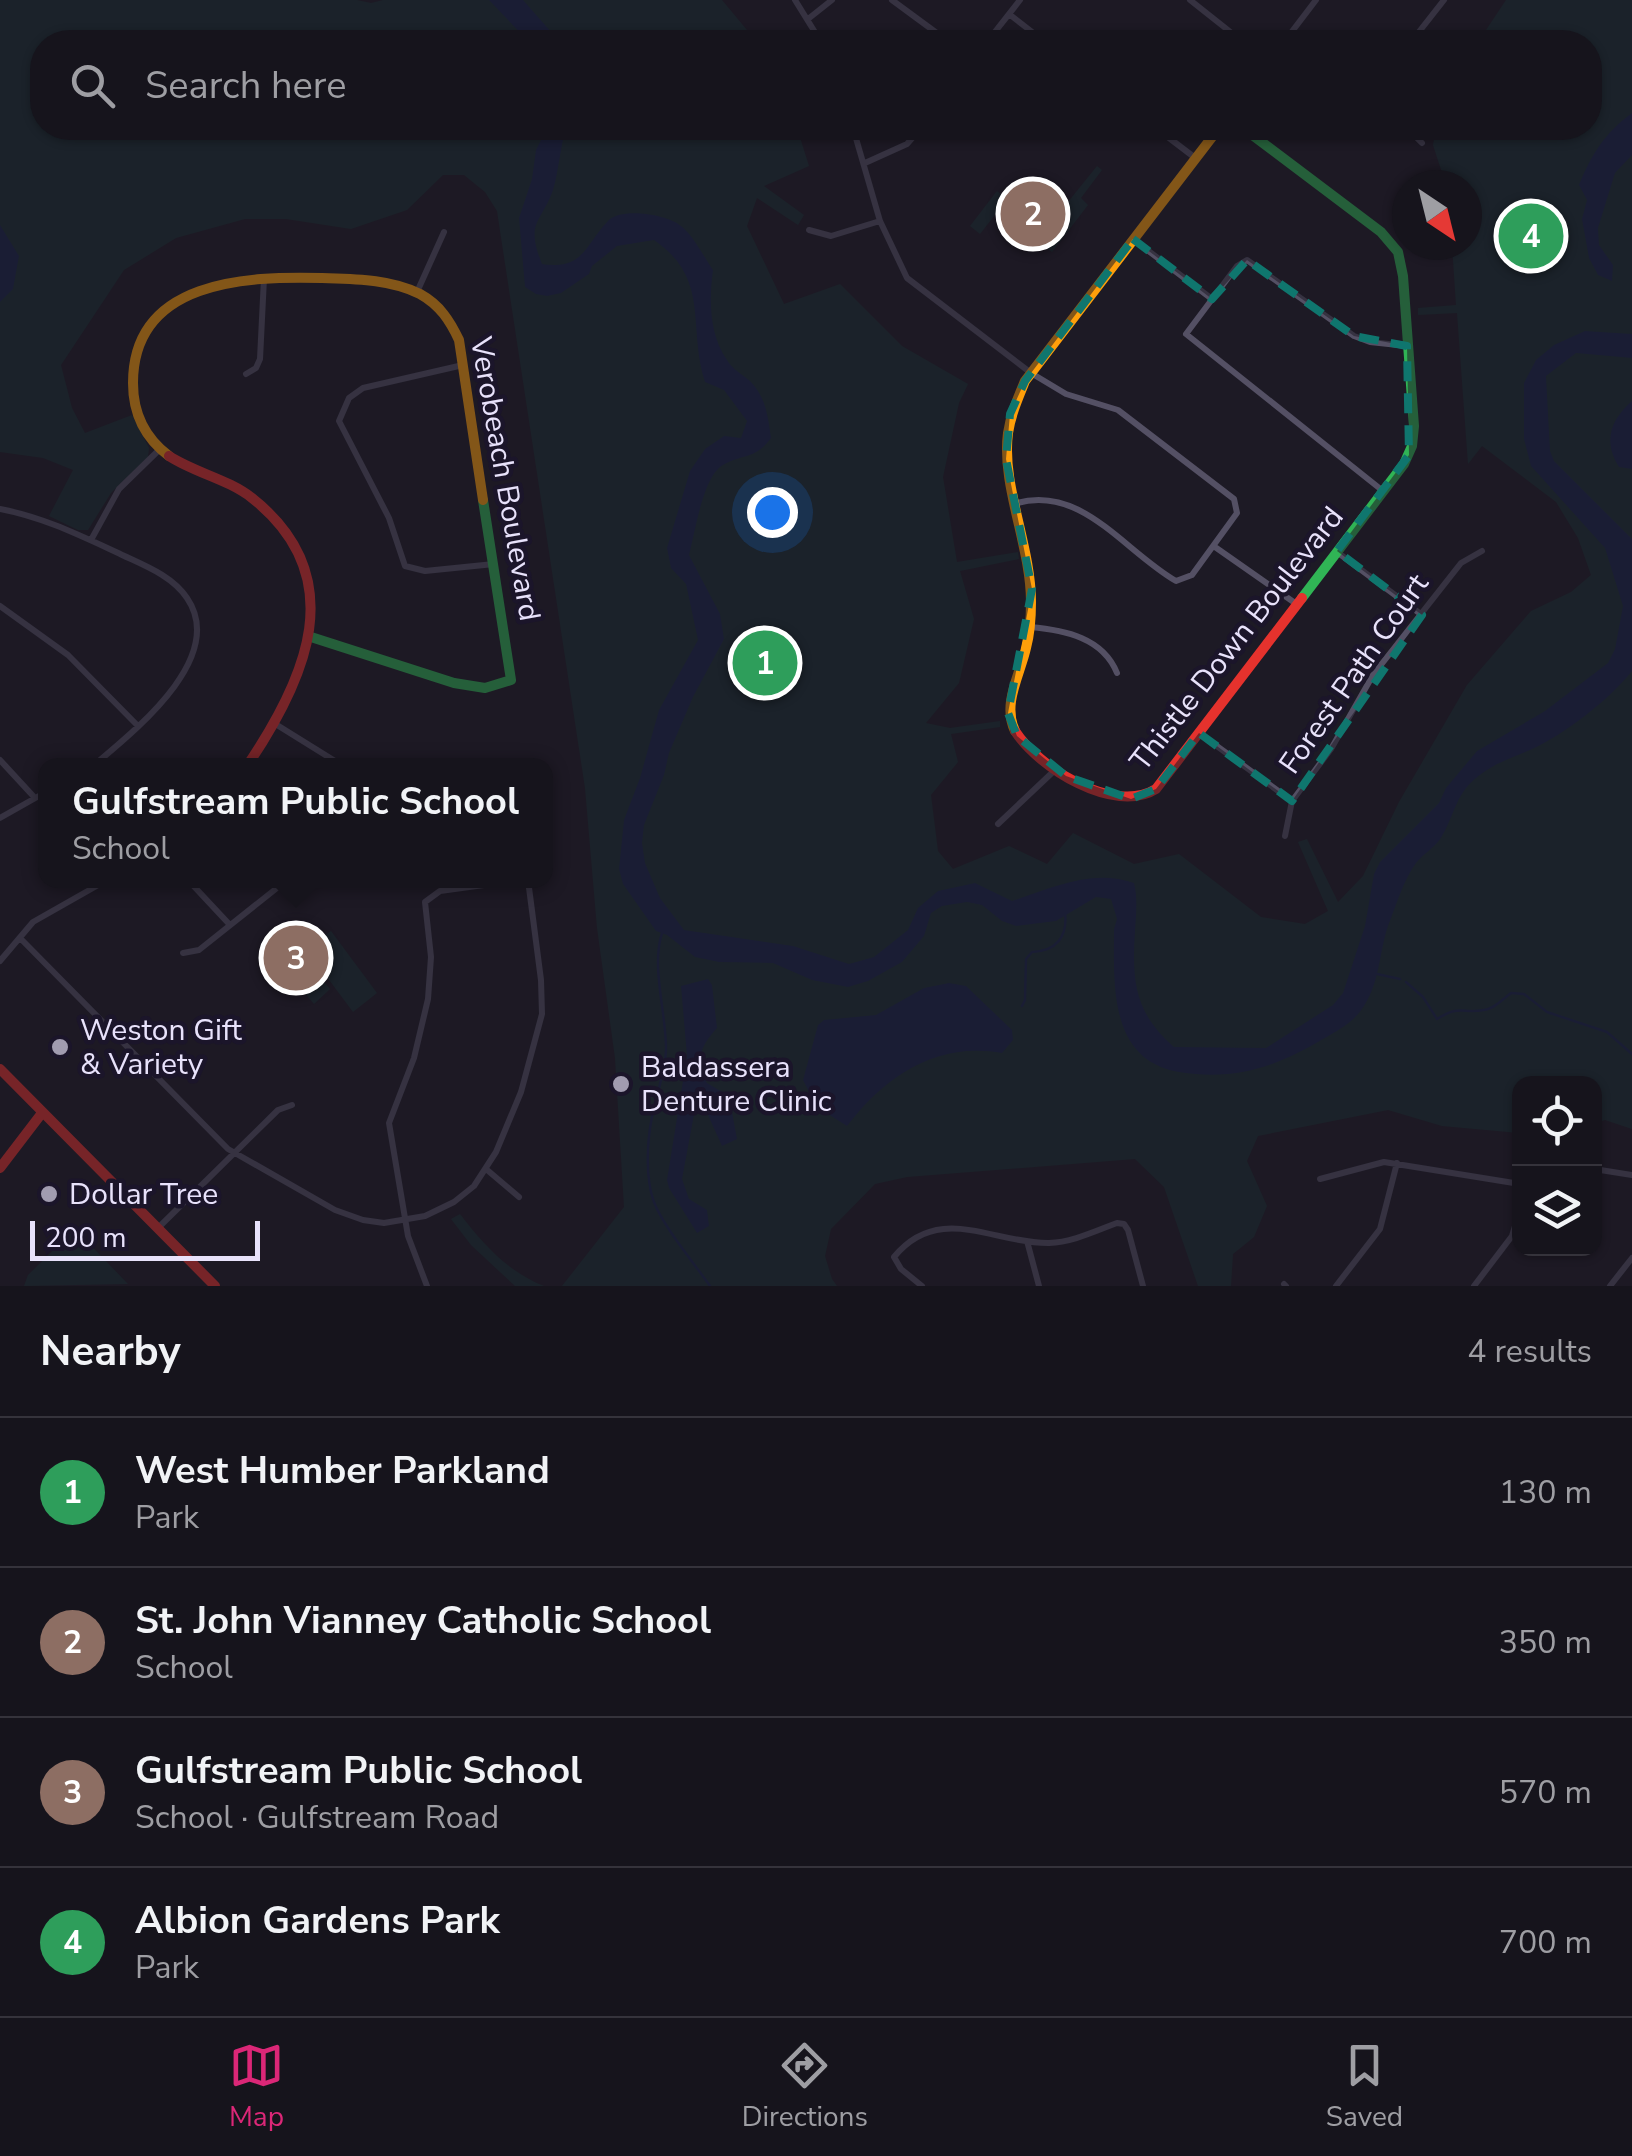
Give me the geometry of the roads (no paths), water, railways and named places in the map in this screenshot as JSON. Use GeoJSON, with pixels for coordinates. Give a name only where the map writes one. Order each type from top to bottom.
{"type":"FeatureCollection","features":[{"type":"Feature","properties":{"kind":"street"},"geometry":{"type":"LineString","coordinates":[[795,0],[814,30]]}},
{"type":"Feature","properties":{"kind":"street"},"geometry":{"type":"LineString","coordinates":[[808,18],[832,0]]}},
{"type":"Feature","properties":{"kind":"street"},"geometry":{"type":"LineString","coordinates":[[892,0],[933,30]]}},
{"type":"Feature","properties":{"kind":"street"},"geometry":{"type":"LineString","coordinates":[[996,30],[1020,0]]}},
{"type":"Feature","properties":{"kind":"street"},"geometry":{"type":"LineString","coordinates":[[1190,0],[1228,30]]}},
{"type":"Feature","properties":{"kind":"street"},"geometry":{"type":"LineString","coordinates":[[1294,30],[1316,0]]}},
{"type":"Feature","properties":{"kind":"street"},"geometry":{"type":"LineString","coordinates":[[1420,30],[1444,0]]}},
{"type":"Feature","properties":{"kind":"street"},"geometry":{"type":"LineString","coordinates":[[1009,14],[1030,30]]}},
{"type":"Feature","properties":{"kind":"street"},"geometry":{"type":"LineString","coordinates":[[857,140],[880,220],[907,278],[1031,373],[1066,394],[1118,410],[1234,499],[1238,513],[1192,575],[1176,580],[1061,500],[1042,498],[1015,504]]}},
{"type":"Feature","properties":{"kind":"street"},"geometry":{"type":"LineString","coordinates":[[865,164],[910,140]]}},
{"type":"Feature","properties":{"kind":"street"},"geometry":{"type":"LineString","coordinates":[[1172,140],[1194,157]]}},
{"type":"Feature","properties":{"kind":"street","name":"Thistle Down Boulevard"},"geometry":{"type":"LineString","coordinates":[[1209,140],[1031,373],[1012,404],[1006,439],[1006,459],[1031,568],[1029,627],[1008,713],[1017,736],[1055,769],[1104,793],[1132,799],[1156,789],[1409,455],[1414,436],[1400,258],[1391,242],[1259,140]]}},
{"type":"Feature","properties":{"kind":"street"},"geometry":{"type":"LineString","coordinates":[[1419,140],[1422,143]]}},
{"type":"Feature","properties":{"kind":"street"},"geometry":{"type":"LineString","coordinates":[[809,230],[831,236],[880,220]]}},
{"type":"Feature","properties":{"kind":"street"},"geometry":{"type":"LineString","coordinates":[[417,292],[444,232]]}},
{"type":"Feature","properties":{"kind":"street"},"geometry":{"type":"LineString","coordinates":[[1133,239],[1212,299]]}},
{"type":"Feature","properties":{"kind":"street"},"geometry":{"type":"LineString","coordinates":[[1383,490],[1186,334],[1237,266],[1247,260],[1354,336],[1407,346]]}},
{"type":"Feature","properties":{"kind":"street"},"geometry":{"type":"LineString","coordinates":[[246,374],[259,364],[261,356],[264,276]]}},
{"type":"Feature","properties":{"kind":"street","name":"Verobeach Boulevard"},"geometry":{"type":"LineString","coordinates":[[159,450],[140,420],[133,399],[136,356],[171,306],[192,292],[224,280],[264,276],[374,280],[417,292],[442,310],[454,326],[464,364],[512,675],[507,684],[480,686],[444,681],[311,636]]}},
{"type":"Feature","properties":{"kind":"street"},"geometry":{"type":"LineString","coordinates":[[464,364],[363,388],[348,398],[339,421],[390,518],[405,566],[425,571],[494,564]]}},
{"type":"Feature","properties":{"kind":"street"},"geometry":{"type":"LineString","coordinates":[[91,540],[119,489],[159,450],[253,498],[283,529],[310,589],[311,636],[304,668],[277,725],[253,758]]}},
{"type":"Feature","properties":{"kind":"street"},"geometry":{"type":"LineString","coordinates":[[0,509],[40,518],[150,568],[178,588],[191,606],[196,624],[195,645],[182,675],[166,698],[102,758]]}},
{"type":"Feature","properties":{"kind":"street"},"geometry":{"type":"LineString","coordinates":[[1215,548],[1295,603]]}},
{"type":"Feature","properties":{"kind":"street","name":"Forest Path Court"},"geometry":{"type":"LineString","coordinates":[[1285,836],[1292,800],[1331,749],[1373,675],[1461,563],[1482,550]]}},
{"type":"Feature","properties":{"kind":"street"},"geometry":{"type":"LineString","coordinates":[[1336,551],[1422,615]]}},
{"type":"Feature","properties":{"kind":"street"},"geometry":{"type":"LineString","coordinates":[[0,606],[68,655],[138,726]]}},
{"type":"Feature","properties":{"kind":"street"},"geometry":{"type":"LineString","coordinates":[[1029,627],[1088,640],[1112,659],[1117,673]]}},
{"type":"Feature","properties":{"kind":"street"},"geometry":{"type":"LineString","coordinates":[[277,725],[330,758]]}},
{"type":"Feature","properties":{"kind":"street"},"geometry":{"type":"LineString","coordinates":[[1199,733],[1292,800]]}},
{"type":"Feature","properties":{"kind":"street"},"geometry":{"type":"LineString","coordinates":[[0,760],[35,798]]}},
{"type":"Feature","properties":{"kind":"street"},"geometry":{"type":"LineString","coordinates":[[998,824],[1055,769]]}},
{"type":"Feature","properties":{"kind":"street"},"geometry":{"type":"LineString","coordinates":[[0,818],[38,796]]}},
{"type":"Feature","properties":{"kind":"street"},"geometry":{"type":"LineString","coordinates":[[0,961],[40,918],[94,888]]}},
{"type":"Feature","properties":{"kind":"street"},"geometry":{"type":"LineString","coordinates":[[195,888],[230,925]]}},
{"type":"Feature","properties":{"kind":"street"},"geometry":{"type":"LineString","coordinates":[[182,953],[199,950],[277,888]]}},
{"type":"Feature","properties":{"kind":"street"},"geometry":{"type":"LineString","coordinates":[[427,1286],[408,1236],[388,1123],[414,1058],[428,999],[431,957],[425,902],[440,892],[467,888]]}},
{"type":"Feature","properties":{"kind":"street"},"geometry":{"type":"LineString","coordinates":[[20,938],[235,1154],[353,1217],[384,1223],[425,1216],[454,1202],[474,1186],[486,1169],[521,1092],[542,1014],[529,888]]}},
{"type":"Feature","properties":{"kind":"street"},"geometry":{"type":"LineString","coordinates":[[0,1069],[215,1286]]}},
{"type":"Feature","properties":{"kind":"street"},"geometry":{"type":"LineString","coordinates":[[157,1229],[278,1110],[292,1105]]}},
{"type":"Feature","properties":{"kind":"street"},"geometry":{"type":"LineString","coordinates":[[0,1168],[42,1112]]}},
{"type":"Feature","properties":{"kind":"street"},"geometry":{"type":"LineString","coordinates":[[1320,1179],[1384,1162],[1512,1183]]}},
{"type":"Feature","properties":{"kind":"street"},"geometry":{"type":"LineString","coordinates":[[1336,1286],[1380,1230],[1397,1163]]}},
{"type":"Feature","properties":{"kind":"street"},"geometry":{"type":"LineString","coordinates":[[486,1169],[519,1197]]}},
{"type":"Feature","properties":{"kind":"street"},"geometry":{"type":"LineString","coordinates":[[1602,1170],[1632,1174]]}},
{"type":"Feature","properties":{"kind":"street"},"geometry":{"type":"LineString","coordinates":[[922,1286],[902,1270],[894,1257],[923,1234],[939,1229],[958,1228],[1052,1243],[1124,1224],[1143,1286]]}},
{"type":"Feature","properties":{"kind":"street"},"geometry":{"type":"LineString","coordinates":[[1474,1286],[1512,1236]]}},
{"type":"Feature","properties":{"kind":"street"},"geometry":{"type":"LineString","coordinates":[[1027,1241],[1040,1286]]}},
{"type":"Feature","properties":{"kind":"street"},"geometry":{"type":"LineString","coordinates":[[1610,1286],[1632,1258]]}},
{"type":"Feature","properties":{"kind":"water"},"geometry":{"type":"Polygon","coordinates":[[[489,0],[523,0],[549,30],[518,30],[489,0]]]}},
{"type":"Feature","properties":{"kind":"water"},"geometry":{"type":"Polygon","coordinates":[[[1632,113],[1632,155],[1615,173],[1598,228],[1599,245],[1613,265],[1612,281],[1598,275],[1589,258],[1582,219],[1587,200],[1579,185],[1600,144],[1632,113]]]}},
{"type":"Feature","properties":{"kind":"water"},"geometry":{"type":"Polygon","coordinates":[[[541,140],[563,140],[553,190],[535,231],[542,264],[575,260],[608,221],[622,214],[655,215],[681,226],[713,270],[712,316],[721,350],[755,387],[769,422],[771,438],[765,445],[716,471],[701,506],[689,555],[720,614],[724,639],[669,753],[644,825],[642,843],[645,863],[660,898],[684,930],[793,946],[849,964],[874,957],[908,930],[918,908],[938,891],[975,883],[1012,901],[1072,881],[1119,879],[1134,883],[1135,889],[1134,965],[1138,995],[1151,1021],[1174,1047],[1266,1048],[1333,1005],[1343,993],[1380,862],[1439,803],[1446,788],[1477,751],[1545,711],[1608,663],[1615,649],[1623,606],[1605,548],[1531,466],[1524,439],[1524,383],[1536,360],[1554,345],[1585,331],[1632,334],[1632,358],[1576,353],[1546,376],[1550,451],[1554,461],[1632,539],[1632,671],[1599,705],[1571,726],[1488,769],[1466,788],[1439,840],[1407,878],[1388,926],[1373,987],[1360,1012],[1340,1029],[1272,1064],[1237,1073],[1199,1074],[1156,1065],[1139,1052],[1127,1036],[1116,995],[1117,919],[1111,899],[1096,897],[1056,921],[1016,926],[1002,921],[982,905],[967,902],[942,906],[931,913],[924,936],[902,962],[848,987],[812,980],[773,963],[719,962],[695,957],[656,931],[623,884],[619,869],[624,820],[659,710],[698,640],[686,584],[671,568],[667,548],[690,471],[705,449],[724,436],[741,438],[747,421],[724,390],[705,382],[690,287],[672,255],[654,240],[617,246],[592,266],[589,274],[561,293],[547,296],[525,287],[519,218],[532,179],[541,140]]]}},
{"type":"Feature","properties":{"kind":"water"},"geometry":{"type":"Polygon","coordinates":[[[0,225],[19,256],[13,289],[0,302],[0,225]]]}},
{"type":"Feature","properties":{"kind":"water"},"geometry":{"type":"Polygon","coordinates":[[[1632,401],[1632,469],[1619,467],[1610,440],[1618,416],[1632,401]]]}},
{"type":"Feature","properties":{"kind":"water"},"geometry":{"type":"Polygon","coordinates":[[[708,979],[717,1028],[703,1047],[701,1067],[707,1083],[729,1096],[737,1139],[722,1146],[703,1104],[696,1104],[682,1179],[689,1199],[707,1210],[709,1226],[697,1233],[667,1180],[687,1056],[681,986],[708,979]]]}},
{"type":"Feature","properties":{"kind":"water"},"geometry":{"type":"Polygon","coordinates":[[[949,983],[966,986],[1012,1030],[1013,1040],[1002,1053],[956,1052],[914,1066],[878,1092],[847,1126],[817,1107],[803,1080],[818,1025],[824,1020],[876,1015],[924,988],[949,983]]]}},
{"type":"Feature","properties":{"kind":"waterway"},"geometry":{"type":"LineString","coordinates":[[1022,1006],[1026,959],[1032,952],[1048,949],[1059,941],[1065,913]]}},
{"type":"Feature","properties":{"kind":"waterway"},"geometry":{"type":"LineString","coordinates":[[662,933],[658,960],[666,1057],[650,1127],[649,1182],[664,1222],[710,1286]]}},
{"type":"Feature","properties":{"kind":"waterway"},"geometry":{"type":"LineString","coordinates":[[1377,974],[1400,979]]}},
{"type":"Feature","properties":{"kind":"waterway"},"geometry":{"type":"LineString","coordinates":[[1406,982],[1423,997],[1437,1019],[1457,1011],[1488,1009],[1511,993],[1524,994],[1547,1012],[1607,1032],[1632,1054]]}},
{"type":"Feature","properties":{"kind":"place","name":"St. John Vianney Catholic School"},"geometry":{"type":"Point","coordinates":[1033,214]}},
{"type":"Feature","properties":{"kind":"place","name":"Albion Gardens Park"},"geometry":{"type":"Point","coordinates":[1531,236]}},
{"type":"Feature","properties":{"kind":"place","name":"West Humber Parkland"},"geometry":{"type":"Point","coordinates":[765,663]}},
{"type":"Feature","properties":{"kind":"place","name":"Gulfstream Public School"},"geometry":{"type":"Point","coordinates":[296,958]}},
{"type":"Feature","properties":{"kind":"place","name":"Weston Gift & Variety"},"geometry":{"type":"Point","coordinates":[60,1047]}},
{"type":"Feature","properties":{"kind":"place","name":"Baldassera Denture Clinic"},"geometry":{"type":"Point","coordinates":[621,1084]}},
{"type":"Feature","properties":{"kind":"place","name":"Dollar Tree"},"geometry":{"type":"Point","coordinates":[49,1194]}}]}
